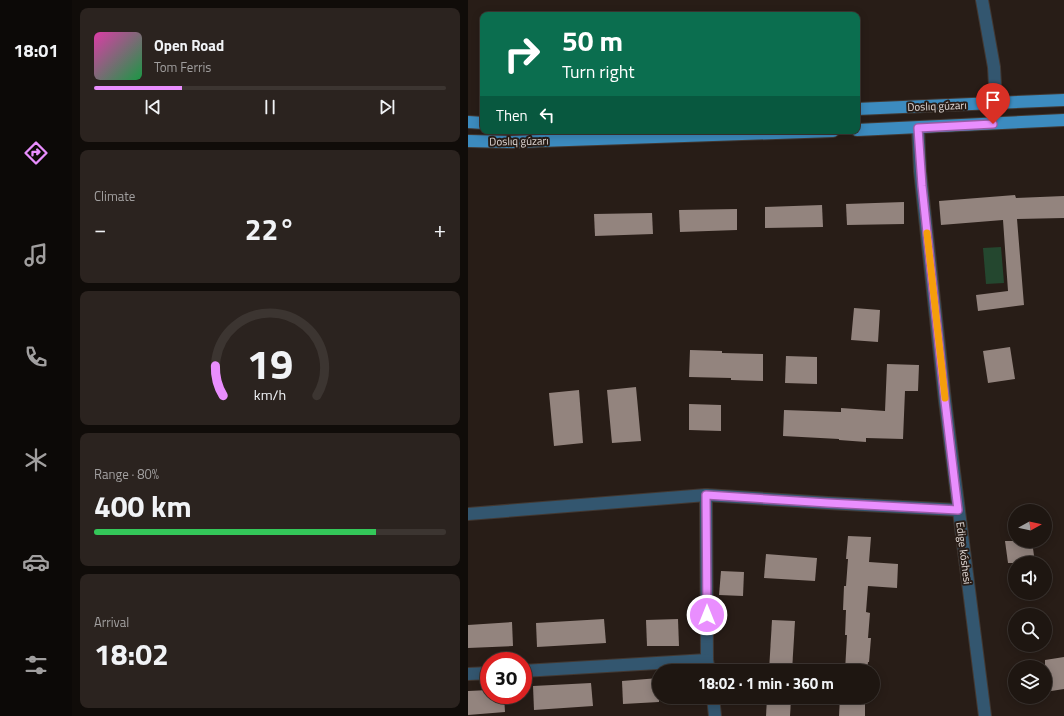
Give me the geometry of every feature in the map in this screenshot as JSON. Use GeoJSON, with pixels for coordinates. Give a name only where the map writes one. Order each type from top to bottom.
{"type":"FeatureCollection","features":[{"type":"Feature","properties":{"kind":"main road","name":"Doslıq gúzarı"},"geometry":{"type":"LineString","coordinates":[[860,109],[1064,100]]}},
{"type":"Feature","properties":{"kind":"main road","name":"Doslıq gúzarı"},"geometry":{"type":"LineString","coordinates":[[860,130],[1064,120]]}},
{"type":"Feature","properties":{"kind":"main road","name":"Doslıq gúzarı"},"geometry":{"type":"LineString","coordinates":[[468,122],[480,123]]}},
{"type":"Feature","properties":{"kind":"main road","name":"Doslıq gúzarı"},"geometry":{"type":"LineString","coordinates":[[468,141],[511,142],[745,134]]}},
{"type":"Feature","properties":{"kind":"street"},"geometry":{"type":"LineString","coordinates":[[982,0],[994,67],[996,103]]}},
{"type":"Feature","properties":{"kind":"street","name":"Edige kóshesi"},"geometry":{"type":"LineString","coordinates":[[918,128],[921,179],[945,401],[984,716]]}},
{"type":"Feature","properties":{"kind":"street"},"geometry":{"type":"LineString","coordinates":[[468,514],[706,495],[958,510]]}},
{"type":"Feature","properties":{"kind":"street"},"geometry":{"type":"LineString","coordinates":[[706,495],[708,664]]}},
{"type":"Feature","properties":{"kind":"street"},"geometry":{"type":"LineString","coordinates":[[532,671],[652,668]]}},
{"type":"Feature","properties":{"kind":"street"},"geometry":{"type":"LineString","coordinates":[[468,674],[480,673]]}},
{"type":"Feature","properties":{"kind":"street"},"geometry":{"type":"LineString","coordinates":[[714,704],[715,716]]}},
{"type":"Feature","properties":{"kind":"green space"},"geometry":{"type":"Polygon","coordinates":[[[1001,247],[1004,283],[986,284],[983,248],[1001,247]]]}},
{"type":"Feature","properties":{"kind":"building"},"geometry":{"type":"Polygon","coordinates":[[[1015,195],[1016,198],[1064,196],[1064,218],[1017,219],[1024,305],[978,311],[976,295],[1008,291],[1003,220],[941,225],[939,201],[1015,195]]]}},
{"type":"Feature","properties":{"kind":"building"},"geometry":{"type":"Polygon","coordinates":[[[904,202],[904,224],[847,225],[846,204],[904,202]]]}},
{"type":"Feature","properties":{"kind":"building"},"geometry":{"type":"Polygon","coordinates":[[[822,205],[823,227],[765,228],[765,207],[822,205]]]}},
{"type":"Feature","properties":{"kind":"building"},"geometry":{"type":"Polygon","coordinates":[[[737,209],[737,230],[680,232],[679,210],[737,209]]]}},
{"type":"Feature","properties":{"kind":"building"},"geometry":{"type":"Polygon","coordinates":[[[652,213],[653,234],[595,236],[594,214],[652,213]]]}},
{"type":"Feature","properties":{"kind":"building"},"geometry":{"type":"Polygon","coordinates":[[[854,308],[880,310],[878,342],[851,340],[854,308]]]}},
{"type":"Feature","properties":{"kind":"building"},"geometry":{"type":"Polygon","coordinates":[[[1010,347],[1015,379],[988,383],[983,351],[1010,347]]]}},
{"type":"Feature","properties":{"kind":"building"},"geometry":{"type":"Polygon","coordinates":[[[690,350],[722,351],[722,353],[763,354],[763,381],[731,380],[731,378],[689,377],[690,350]]]}},
{"type":"Feature","properties":{"kind":"building"},"geometry":{"type":"Polygon","coordinates":[[[786,356],[817,357],[817,384],[785,383],[786,356]]]}},
{"type":"Feature","properties":{"kind":"building"},"geometry":{"type":"Polygon","coordinates":[[[887,364],[919,365],[918,391],[905,391],[903,439],[866,438],[866,442],[783,436],[784,410],[841,412],[841,408],[885,411],[887,364]]]}},
{"type":"Feature","properties":{"kind":"building"},"geometry":{"type":"Polygon","coordinates":[[[636,387],[641,441],[612,443],[607,390],[636,387]]]}},
{"type":"Feature","properties":{"kind":"building"},"geometry":{"type":"Polygon","coordinates":[[[579,390],[583,443],[554,446],[549,393],[579,390]]]}},
{"type":"Feature","properties":{"kind":"building"},"geometry":{"type":"Polygon","coordinates":[[[689,404],[721,405],[721,431],[689,430],[689,404]]]}},
{"type":"Feature","properties":{"kind":"building"},"geometry":{"type":"Polygon","coordinates":[[[848,536],[871,537],[869,562],[898,564],[897,588],[868,586],[866,612],[870,613],[868,638],[871,638],[868,664],[845,664],[847,635],[845,635],[846,610],[843,610],[844,586],[846,586],[848,559],[846,559],[848,536]]]}},
{"type":"Feature","properties":{"kind":"building"},"geometry":{"type":"Polygon","coordinates":[[[1005,541],[1008,541],[1008,548],[1033,548],[1034,556],[1008,556],[1008,563],[1005,541]]]}},
{"type":"Feature","properties":{"kind":"building"},"geometry":{"type":"Polygon","coordinates":[[[766,554],[817,558],[815,581],[764,578],[766,554]]]}},
{"type":"Feature","properties":{"kind":"building"},"geometry":{"type":"Polygon","coordinates":[[[721,571],[744,572],[743,596],[719,595],[721,571]]]}},
{"type":"Feature","properties":{"kind":"building"},"geometry":{"type":"Polygon","coordinates":[[[604,619],[606,643],[537,647],[536,623],[604,619]]]}},
{"type":"Feature","properties":{"kind":"building"},"geometry":{"type":"Polygon","coordinates":[[[678,619],[679,646],[647,646],[646,620],[678,619]]]}},
{"type":"Feature","properties":{"kind":"building"},"geometry":{"type":"Polygon","coordinates":[[[772,620],[795,621],[792,664],[769,664],[772,620]]]}},
{"type":"Feature","properties":{"kind":"building"},"geometry":{"type":"Polygon","coordinates":[[[512,622],[513,646],[468,648],[468,625],[512,622]]]}},
{"type":"Feature","properties":{"kind":"building"},"geometry":{"type":"Polygon","coordinates":[[[1064,657],[1064,689],[1052,691],[1052,660],[1045,660],[1064,657]]]}},
{"type":"Feature","properties":{"kind":"building"},"geometry":{"type":"Polygon","coordinates":[[[652,679],[652,702],[623,704],[622,681],[652,679]]]}},
{"type":"Feature","properties":{"kind":"building"},"geometry":{"type":"Polygon","coordinates":[[[591,683],[593,706],[534,710],[533,686],[591,683]]]}},
{"type":"Feature","properties":{"kind":"building"},"geometry":{"type":"Polygon","coordinates":[[[480,690],[480,704],[505,704],[505,712],[468,715],[468,691],[480,690]]]}},
{"type":"Feature","properties":{"kind":"building"},"geometry":{"type":"Polygon","coordinates":[[[767,704],[791,704],[790,716],[766,716],[767,704]]]}},
{"type":"Feature","properties":{"kind":"building"},"geometry":{"type":"Polygon","coordinates":[[[840,704],[865,704],[865,716],[839,716],[840,704]]]}},
{"type":"Feature","properties":{"kind":"slow traffic"},"geometry":{"type":"LineString","coordinates":[[927,233],[945,398]]}},
{"type":"Feature","properties":{"kind":"route"},"geometry":{"type":"LineString","coordinates":[[707,615],[706,495],[958,510],[920,171],[918,128],[993,124]]}}]}
